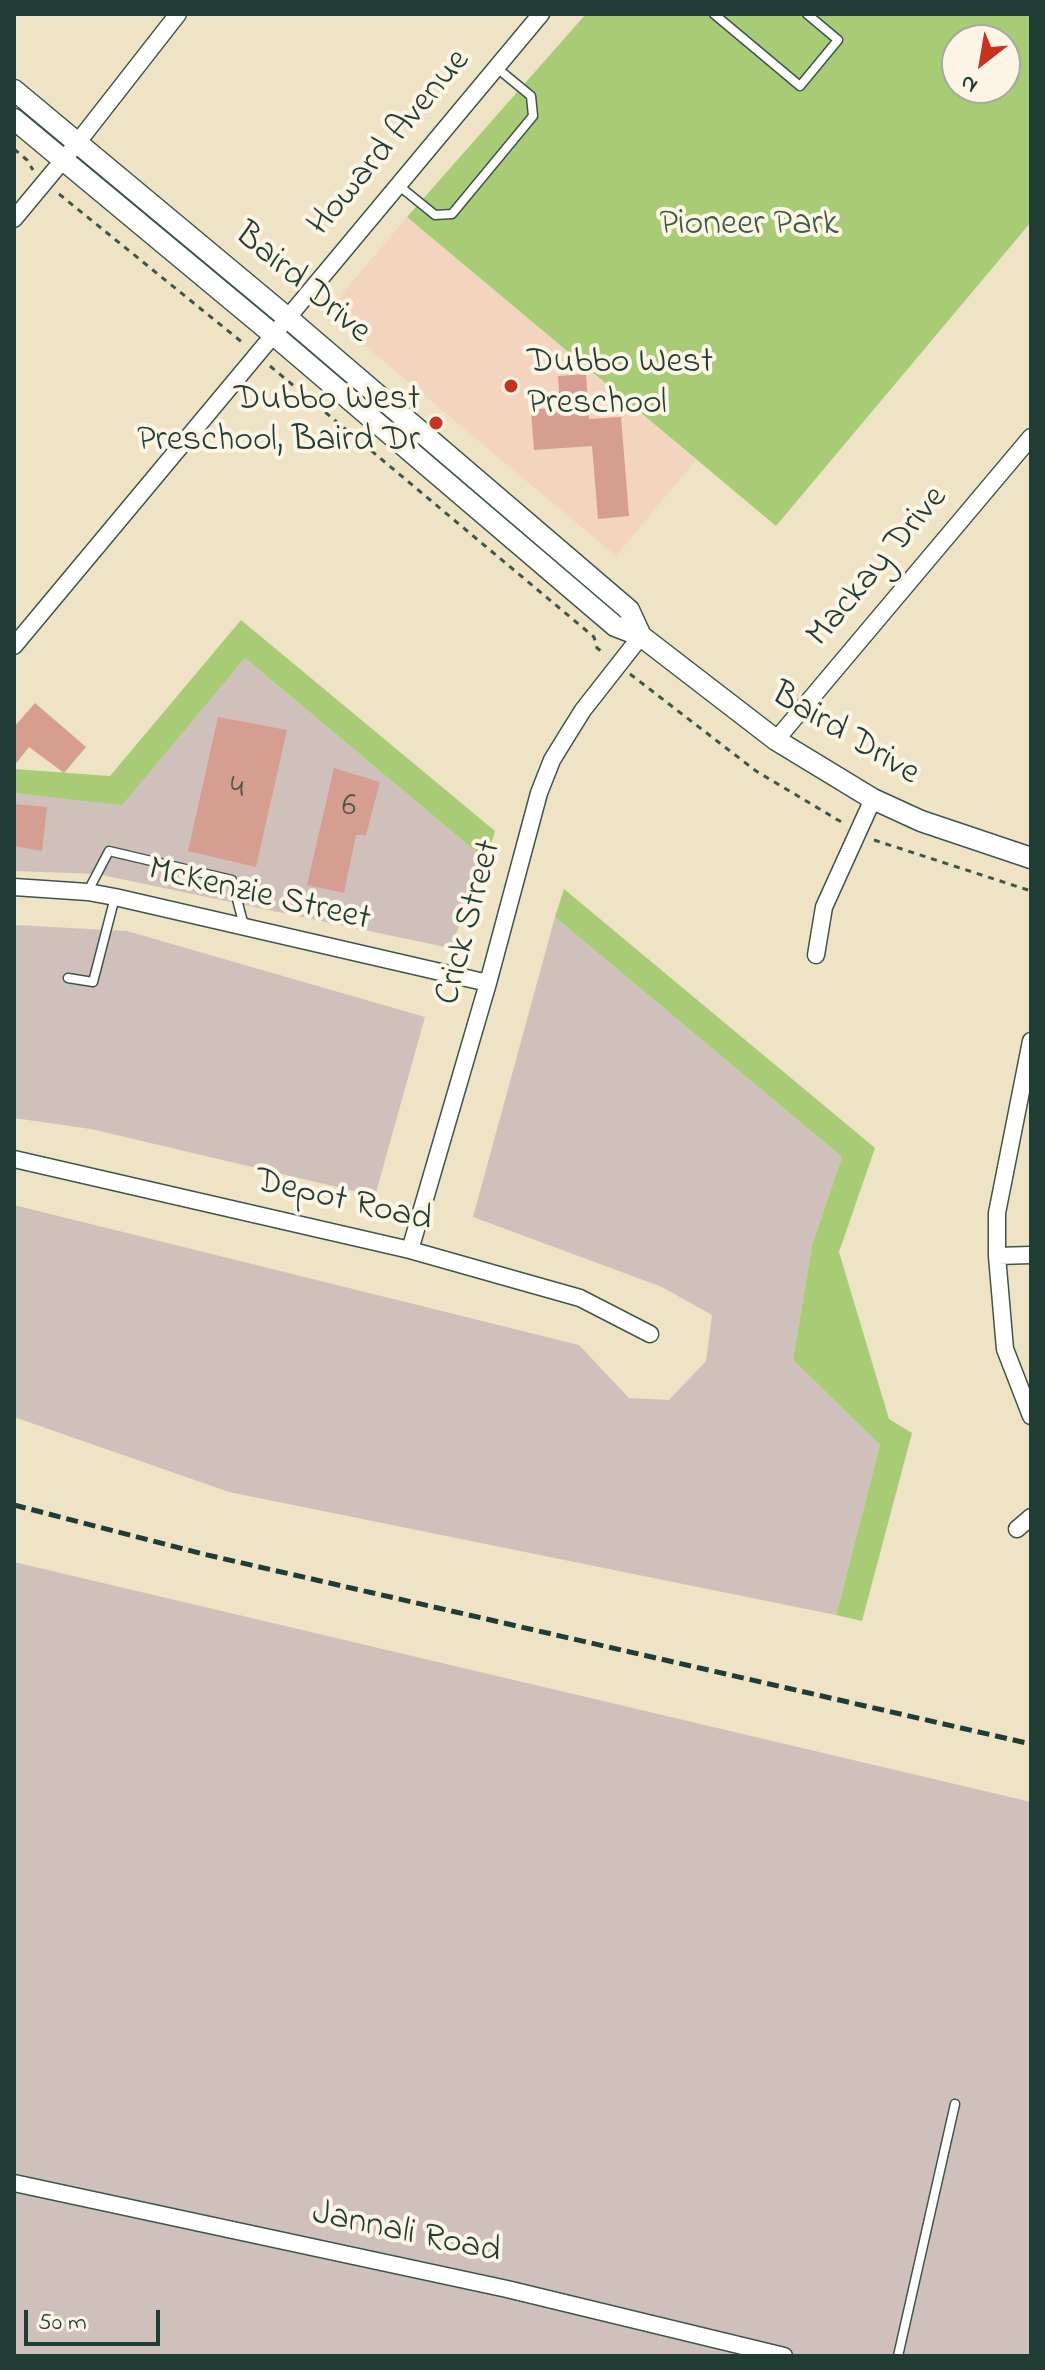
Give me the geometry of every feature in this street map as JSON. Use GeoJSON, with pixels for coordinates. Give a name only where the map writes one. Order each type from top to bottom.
{"type":"FeatureCollection","features":[{"type":"Feature","properties":{"kind":"street"},"geometry":{"type":"LineString","coordinates":[[14,219],[178,14]]}},
{"type":"Feature","properties":{"kind":"street","name":"Howard Avenue"},"geometry":{"type":"LineString","coordinates":[[14,646],[541,14]]}},
{"type":"Feature","properties":{"kind":"street","name":"Baird Drive"},"geometry":{"type":"LineString","coordinates":[[14,90],[289,319],[629,610],[641,636]]}},
{"type":"Feature","properties":{"kind":"street","name":"Baird Drive"},"geometry":{"type":"LineString","coordinates":[[14,119],[275,336],[615,626],[641,636],[776,740],[873,799],[921,821],[1031,858]]}},
{"type":"Feature","properties":{"kind":"street","name":"Mackay Drive"},"geometry":{"type":"LineString","coordinates":[[776,740],[1031,437]]}},
{"type":"Feature","properties":{"kind":"street","name":"Crick Street"},"geometry":{"type":"LineString","coordinates":[[410,1250],[488,983],[539,793],[552,760],[583,710],[641,636]]}},
{"type":"Feature","properties":{"kind":"street"},"geometry":{"type":"LineString","coordinates":[[816,955],[824,907],[873,799]]}},
{"type":"Feature","properties":{"kind":"street","name":"McKenzie Street"},"geometry":{"type":"LineString","coordinates":[[14,887],[115,897],[488,983]]}},
{"type":"Feature","properties":{"kind":"street"},"geometry":{"type":"LineString","coordinates":[[1031,1041],[997,1213],[997,1256],[1005,1349],[1031,1416]]}},
{"type":"Feature","properties":{"kind":"street","name":"Depot Road"},"geometry":{"type":"LineString","coordinates":[[14,1159],[410,1250],[580,1298],[650,1334]]}},
{"type":"Feature","properties":{"kind":"street"},"geometry":{"type":"LineString","coordinates":[[997,1256],[1031,1255]]}},
{"type":"Feature","properties":{"kind":"street"},"geometry":{"type":"LineString","coordinates":[[1017,1529],[1031,1517]]}},
{"type":"Feature","properties":{"kind":"street","name":"Jannali Road"},"geometry":{"type":"LineString","coordinates":[[14,2183],[507,2289],[784,2356]]}},
{"type":"Feature","properties":{"kind":"lane"},"geometry":{"type":"LineString","coordinates":[[714,14],[800,86],[838,40],[807,14]]}},
{"type":"Feature","properties":{"kind":"lane"},"geometry":{"type":"LineString","coordinates":[[397,185],[435,215],[452,214],[533,116],[531,96],[497,68]]}},
{"type":"Feature","properties":{"kind":"lane"},"geometry":{"type":"LineString","coordinates":[[88,892],[109,851],[232,880],[244,926]]}},
{"type":"Feature","properties":{"kind":"lane"},"geometry":{"type":"LineString","coordinates":[[68,978],[93,982],[115,897]]}},
{"type":"Feature","properties":{"kind":"lane"},"geometry":{"type":"LineString","coordinates":[[898,2356],[955,2104]]}},
{"type":"Feature","properties":{"kind":"shaded area","name":"Dubbo West Preschool"},"geometry":{"type":"Polygon","coordinates":[[[407,217],[696,460],[616,556],[326,313],[407,217]]]}},
{"type":"Feature","properties":{"kind":"shaded area"},"geometry":{"type":"Polygon","coordinates":[[[245,658],[486,860],[450,948],[97,874],[14,871],[14,793],[122,804],[245,658]]]}},
{"type":"Feature","properties":{"kind":"shaded area"},"geometry":{"type":"Polygon","coordinates":[[[555,917],[842,1157],[812,1245],[793,1360],[880,1445],[836,1615],[229,1492],[14,1417],[14,1205],[579,1345],[629,1398],[669,1400],[706,1361],[712,1315],[662,1287],[473,1217],[555,917]]]}},
{"type":"Feature","properties":{"kind":"shaded area"},"geometry":{"type":"Polygon","coordinates":[[[14,925],[127,931],[425,1017],[375,1196],[91,1129],[14,1118],[14,925]]]}},
{"type":"Feature","properties":{"kind":"shaded area"},"geometry":{"type":"Polygon","coordinates":[[[14,1562],[1031,1802],[1031,2356],[14,2356],[14,1562]]]}},
{"type":"Feature","properties":{"kind":"green space","name":"Pioneer Park"},"geometry":{"type":"Polygon","coordinates":[[[586,14],[1031,14],[1031,222],[776,526],[407,217],[586,14]]]}},
{"type":"Feature","properties":{"kind":"green space"},"geometry":{"type":"Polygon","coordinates":[[[241,620],[495,831],[486,860],[245,658],[122,805],[14,793],[14,769],[110,776],[241,620]]]}},
{"type":"Feature","properties":{"kind":"green space"},"geometry":{"type":"Polygon","coordinates":[[[564,889],[875,1148],[839,1252],[889,1419],[912,1433],[862,1621],[836,1615],[880,1445],[793,1360],[812,1245],[842,1157],[555,917],[564,889]]]}},
{"type":"Feature","properties":{"kind":"building"},"geometry":{"type":"Polygon","coordinates":[[[586,374],[589,419],[621,417],[629,516],[598,519],[592,446],[534,450],[531,410],[560,407],[558,376],[586,374]]]}},
{"type":"Feature","properties":{"kind":"building"},"geometry":{"type":"Polygon","coordinates":[[[35,703],[86,747],[64,773],[29,747],[14,766],[14,727],[35,703]]]}},
{"type":"Feature","properties":{"kind":"building"},"geometry":{"type":"Polygon","coordinates":[[[218,717],[287,730],[256,867],[188,851],[218,717]]]}},
{"type":"Feature","properties":{"kind":"building"},"geometry":{"type":"Polygon","coordinates":[[[334,768],[380,782],[366,835],[356,835],[344,893],[307,885],[334,768]]]}},
{"type":"Feature","properties":{"kind":"building"},"geometry":{"type":"Polygon","coordinates":[[[14,804],[47,807],[42,851],[14,846],[14,804]]]}},
{"type":"Feature","properties":{"kind":"railway"},"geometry":{"type":"LineString","coordinates":[[14,1505],[203,1554],[1031,1744]]}},
{"type":"Feature","properties":{"kind":"place","name":"Dubbo West Preschool"},"geometry":{"type":"Point","coordinates":[511,386]}},
{"type":"Feature","properties":{"kind":"place","name":"Dubbo West Preschool, Baird Dr"},"geometry":{"type":"Point","coordinates":[436,423]}}]}
